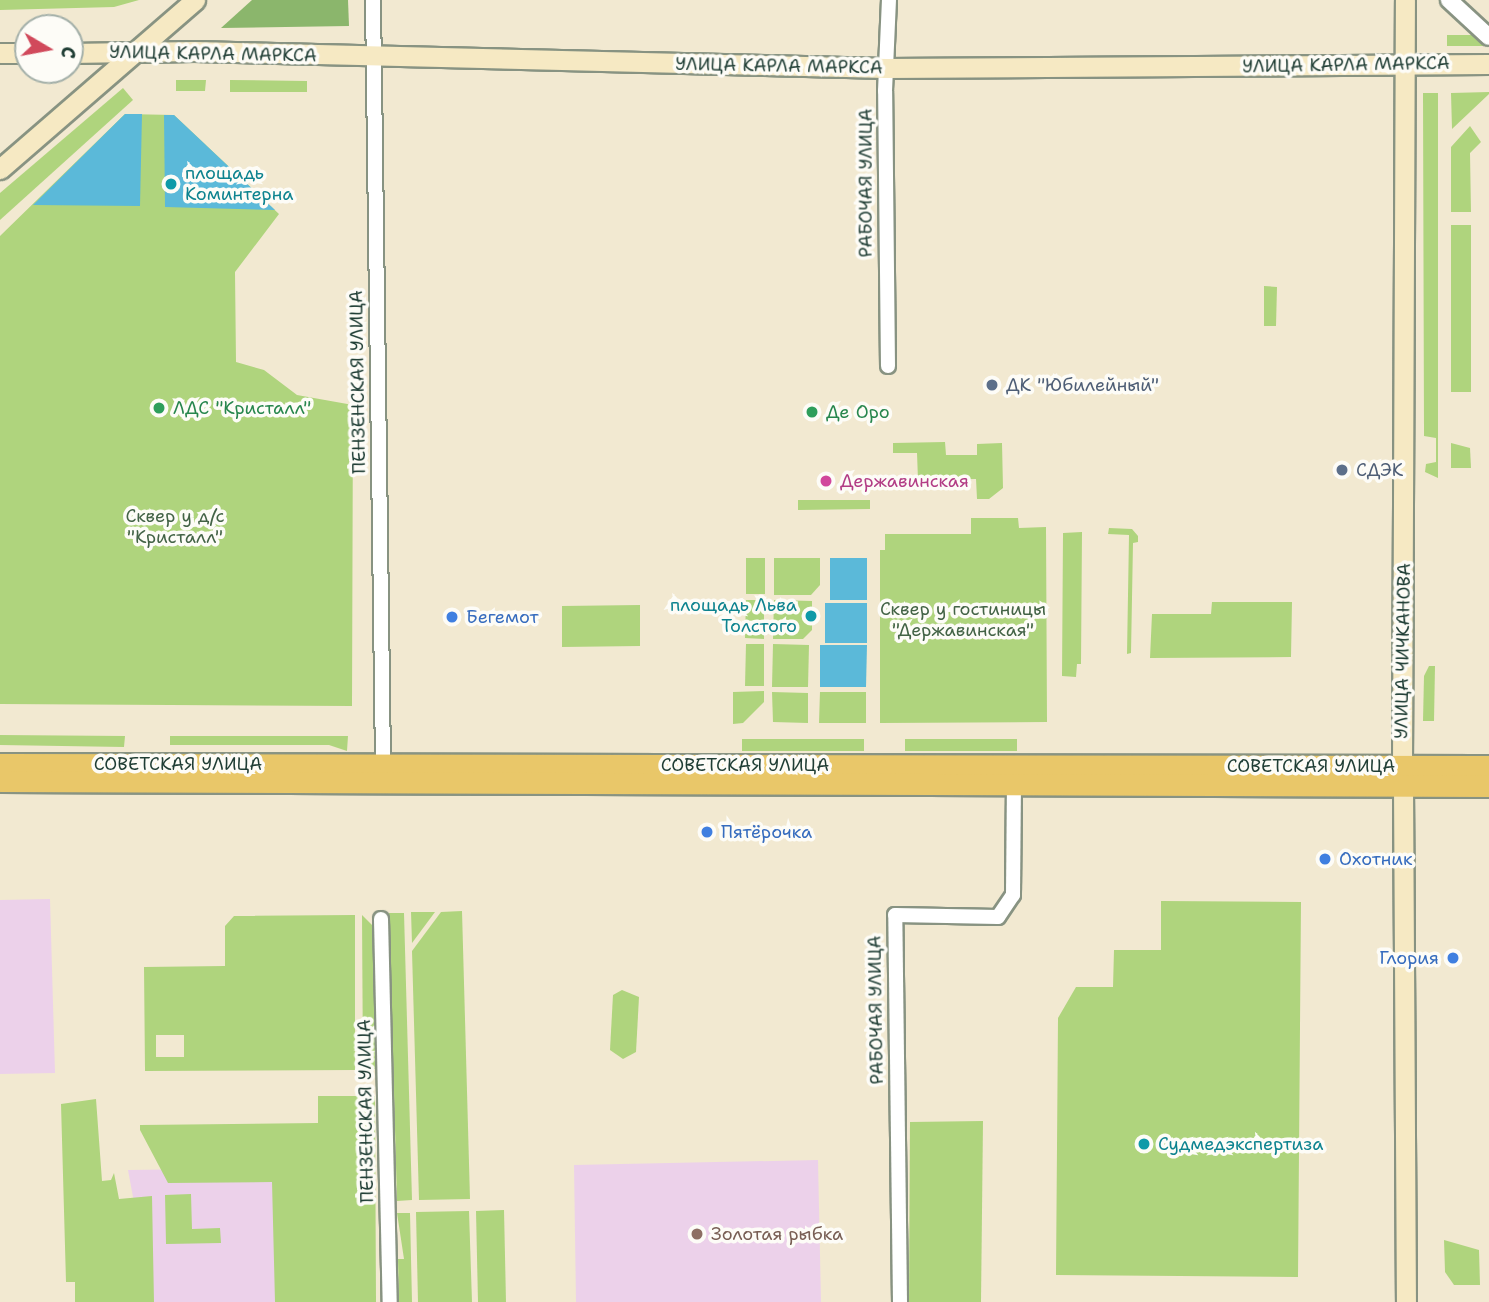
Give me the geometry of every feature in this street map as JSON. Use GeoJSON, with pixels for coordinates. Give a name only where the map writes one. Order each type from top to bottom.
{"type":"FeatureCollection","features":[{"type":"Feature","properties":{"kind":"main road"},"geometry":{"type":"LineString","coordinates":[[0,169],[195,0]]}},
{"type":"Feature","properties":{"kind":"main road","name":"УЛИЦА ЧИЧКАНОВА"},"geometry":{"type":"LineString","coordinates":[[1405,0],[1402,776],[1406,1302]]}},
{"type":"Feature","properties":{"kind":"main road","name":"УЛИЦА КАРЛА МАРКСА"},"geometry":{"type":"LineString","coordinates":[[84,52],[886,68],[1489,64]]}},
{"type":"Feature","properties":{"kind":"main road","name":"СОВЕТСКАЯ УЛИЦА"},"geometry":{"type":"LineString","coordinates":[[0,764],[383,773],[1402,776],[1489,766]]}},
{"type":"Feature","properties":{"kind":"main road"},"geometry":{"type":"LineString","coordinates":[[0,781],[383,773],[1014,786],[1402,776],[1489,786]]}},
{"type":"Feature","properties":{"kind":"street","name":"ПЕНЗЕНСКАЯ УЛИЦА"},"geometry":{"type":"LineString","coordinates":[[373,0],[383,773]]}},
{"type":"Feature","properties":{"kind":"street","name":"РАБОЧАЯ УЛИЦА"},"geometry":{"type":"LineString","coordinates":[[888,366],[886,68],[889,0]]}},
{"type":"Feature","properties":{"kind":"street"},"geometry":{"type":"LineString","coordinates":[[1449,0],[1489,37]]}},
{"type":"Feature","properties":{"kind":"street","name":"РАБОЧАЯ УЛИЦА"},"geometry":{"type":"LineString","coordinates":[[900,1302],[895,915],[998,918],[1013,895],[1014,786]]}},
{"type":"Feature","properties":{"kind":"street","name":"ПЕНЗЕНСКАЯ УЛИЦА"},"geometry":{"type":"LineString","coordinates":[[381,919],[390,1302]]}},
{"type":"Feature","properties":{"kind":"shaded area"},"geometry":{"type":"Polygon","coordinates":[[[50,899],[55,1073],[0,1074],[0,900],[50,899]]]}},
{"type":"Feature","properties":{"kind":"shaded area","name":"Золотая рыбка"},"geometry":{"type":"Polygon","coordinates":[[[818,1160],[821,1302],[576,1302],[574,1165],[818,1160]]]}},
{"type":"Feature","properties":{"kind":"shaded area"},"geometry":{"type":"Polygon","coordinates":[[[354,1167],[355,1302],[132,1302],[133,1197],[128,1170],[354,1167]]]}},
{"type":"Feature","properties":{"kind":"green space"},"geometry":{"type":"Polygon","coordinates":[[[0,0],[139,0],[114,7],[0,10],[0,0]]]}},
{"type":"Feature","properties":{"kind":"green space"},"geometry":{"type":"Polygon","coordinates":[[[252,0],[348,0],[349,26],[221,28],[252,0]]]}},
{"type":"Feature","properties":{"kind":"green space"},"geometry":{"type":"Polygon","coordinates":[[[1447,35],[1484,35],[1489,46],[1447,46],[1447,35]]]}},
{"type":"Feature","properties":{"kind":"green space"},"geometry":{"type":"Polygon","coordinates":[[[176,80],[206,80],[205,91],[176,91],[176,80]]]}},
{"type":"Feature","properties":{"kind":"green space"},"geometry":{"type":"Polygon","coordinates":[[[230,80],[307,81],[307,92],[230,92],[230,80]]]}},
{"type":"Feature","properties":{"kind":"green space"},"geometry":{"type":"Polygon","coordinates":[[[123,88],[133,100],[0,220],[0,193],[123,88]]]}},
{"type":"Feature","properties":{"kind":"green space"},"geometry":{"type":"Polygon","coordinates":[[[1423,93],[1438,93],[1438,478],[1425,472],[1426,464],[1436,462],[1436,438],[1424,436],[1423,93]]]}},
{"type":"Feature","properties":{"kind":"green space"},"geometry":{"type":"Polygon","coordinates":[[[1451,93],[1489,94],[1452,129],[1451,93]]]}},
{"type":"Feature","properties":{"kind":"green space","name":"Сквер у д/с \"Кристалл\""},"geometry":{"type":"Polygon","coordinates":[[[125,114],[174,115],[279,214],[235,272],[236,362],[264,370],[297,395],[353,405],[352,706],[0,704],[0,236],[125,114]]]}},
{"type":"Feature","properties":{"kind":"green space"},"geometry":{"type":"Polygon","coordinates":[[[1470,126],[1481,142],[1470,153],[1471,212],[1451,212],[1451,147],[1470,126]]]}},
{"type":"Feature","properties":{"kind":"green space"},"geometry":{"type":"Polygon","coordinates":[[[1451,225],[1471,225],[1471,392],[1451,392],[1451,225]]]}},
{"type":"Feature","properties":{"kind":"green space"},"geometry":{"type":"Polygon","coordinates":[[[1264,286],[1277,287],[1276,326],[1264,326],[1264,286]]]}},
{"type":"Feature","properties":{"kind":"green space"},"geometry":{"type":"Polygon","coordinates":[[[945,442],[946,455],[977,455],[977,444],[1002,443],[1003,488],[989,499],[977,499],[976,479],[918,480],[917,453],[893,453],[893,443],[945,442]]]}},
{"type":"Feature","properties":{"kind":"green space"},"geometry":{"type":"Polygon","coordinates":[[[1451,443],[1470,448],[1471,468],[1451,468],[1451,443]]]}},
{"type":"Feature","properties":{"kind":"green space"},"geometry":{"type":"Polygon","coordinates":[[[798,500],[870,500],[870,509],[798,510],[798,500]]]}},
{"type":"Feature","properties":{"kind":"green space","name":"Сквер у гостиницы \"Державинская\""},"geometry":{"type":"Polygon","coordinates":[[[971,518],[1018,518],[1019,528],[1046,527],[1047,722],[880,723],[880,550],[885,550],[885,534],[971,534],[971,518]]]}},
{"type":"Feature","properties":{"kind":"green space"},"geometry":{"type":"Polygon","coordinates":[[[1109,528],[1132,529],[1138,536],[1138,542],[1133,543],[1131,653],[1127,654],[1129,535],[1108,534],[1109,528]]]}},
{"type":"Feature","properties":{"kind":"green space"},"geometry":{"type":"Polygon","coordinates":[[[1082,532],[1081,664],[1077,664],[1076,677],[1062,676],[1063,533],[1082,532]]]}},
{"type":"Feature","properties":{"kind":"green space"},"geometry":{"type":"Polygon","coordinates":[[[746,558],[765,558],[765,594],[746,594],[746,558]]]}},
{"type":"Feature","properties":{"kind":"green space"},"geometry":{"type":"Polygon","coordinates":[[[774,558],[820,558],[820,585],[811,595],[774,595],[774,558]]]}},
{"type":"Feature","properties":{"kind":"green space"},"geometry":{"type":"Polygon","coordinates":[[[746,600],[764,600],[764,639],[745,638],[746,600]]]}},
{"type":"Feature","properties":{"kind":"green space"},"geometry":{"type":"Polygon","coordinates":[[[774,600],[812,601],[812,630],[803,639],[773,639],[774,600]]]}},
{"type":"Feature","properties":{"kind":"green space"},"geometry":{"type":"Polygon","coordinates":[[[1212,602],[1292,602],[1291,657],[1150,658],[1152,614],[1211,614],[1212,602]]]}},
{"type":"Feature","properties":{"kind":"green space"},"geometry":{"type":"Polygon","coordinates":[[[640,605],[640,646],[562,647],[562,606],[640,605]]]}},
{"type":"Feature","properties":{"kind":"green space"},"geometry":{"type":"Polygon","coordinates":[[[746,644],[764,644],[764,686],[745,686],[746,644]]]}},
{"type":"Feature","properties":{"kind":"green space"},"geometry":{"type":"Polygon","coordinates":[[[773,644],[809,645],[808,687],[772,687],[773,644]]]}},
{"type":"Feature","properties":{"kind":"green space"},"geometry":{"type":"Polygon","coordinates":[[[1429,666],[1435,666],[1434,721],[1423,721],[1424,676],[1429,666]]]}},
{"type":"Feature","properties":{"kind":"green space"},"geometry":{"type":"Polygon","coordinates":[[[764,691],[764,702],[743,723],[733,724],[733,692],[764,691]]]}},
{"type":"Feature","properties":{"kind":"green space"},"geometry":{"type":"Polygon","coordinates":[[[772,692],[808,693],[808,723],[773,722],[772,692]]]}},
{"type":"Feature","properties":{"kind":"green space"},"geometry":{"type":"Polygon","coordinates":[[[820,692],[866,692],[866,723],[819,723],[820,692]]]}},
{"type":"Feature","properties":{"kind":"green space"},"geometry":{"type":"Polygon","coordinates":[[[0,735],[125,736],[124,747],[0,745],[0,735]]]}},
{"type":"Feature","properties":{"kind":"green space"},"geometry":{"type":"Polygon","coordinates":[[[170,736],[348,736],[347,751],[329,745],[170,745],[170,736]]]}},
{"type":"Feature","properties":{"kind":"green space"},"geometry":{"type":"Polygon","coordinates":[[[742,739],[864,739],[864,751],[742,751],[742,739]]]}},
{"type":"Feature","properties":{"kind":"green space"},"geometry":{"type":"Polygon","coordinates":[[[905,739],[1017,739],[1017,751],[905,751],[905,739]]]}},
{"type":"Feature","properties":{"kind":"green space"},"geometry":{"type":"Polygon","coordinates":[[[1161,901],[1301,902],[1298,1277],[1056,1275],[1058,1018],[1076,987],[1113,987],[1114,950],[1161,950],[1161,901]]]}},
{"type":"Feature","properties":{"kind":"green space"},"geometry":{"type":"Polygon","coordinates":[[[462,911],[470,1199],[419,1200],[412,951],[441,912],[462,911]]]}},
{"type":"Feature","properties":{"kind":"green space"},"geometry":{"type":"Polygon","coordinates":[[[411,912],[435,912],[412,943],[411,912]]]}},
{"type":"Feature","properties":{"kind":"green space"},"geometry":{"type":"Polygon","coordinates":[[[389,913],[404,913],[412,1200],[397,1201],[389,913]]]}},
{"type":"Feature","properties":{"kind":"green space"},"geometry":{"type":"Polygon","coordinates":[[[355,915],[355,1070],[145,1071],[144,967],[225,966],[225,926],[234,916],[355,915]],[[156,1035],[156,1057],[184,1057],[184,1035],[156,1035]]]}},
{"type":"Feature","properties":{"kind":"green space"},"geometry":{"type":"Polygon","coordinates":[[[362,915],[376,929],[376,1069],[363,1070],[362,915]]]}},
{"type":"Feature","properties":{"kind":"green space"},"geometry":{"type":"Polygon","coordinates":[[[622,990],[639,997],[636,1052],[623,1059],[610,1050],[613,995],[622,990]]]}},
{"type":"Feature","properties":{"kind":"green space"},"geometry":{"type":"Polygon","coordinates":[[[318,1096],[375,1096],[376,1302],[275,1302],[272,1182],[168,1183],[140,1130],[140,1125],[318,1123],[318,1096]]]}},
{"type":"Feature","properties":{"kind":"green space"},"geometry":{"type":"Polygon","coordinates":[[[96,1099],[102,1181],[111,1180],[114,1173],[119,1199],[152,1196],[154,1302],[75,1302],[75,1282],[66,1282],[61,1104],[96,1099]]]}},
{"type":"Feature","properties":{"kind":"green space"},"geometry":{"type":"Polygon","coordinates":[[[983,1121],[981,1302],[909,1302],[910,1122],[983,1121]]]}},
{"type":"Feature","properties":{"kind":"green space"},"geometry":{"type":"Polygon","coordinates":[[[191,1194],[192,1229],[220,1228],[221,1243],[166,1244],[165,1195],[191,1194]]]}},
{"type":"Feature","properties":{"kind":"green space"},"geometry":{"type":"Polygon","coordinates":[[[504,1210],[506,1302],[478,1302],[476,1211],[504,1210]]]}},
{"type":"Feature","properties":{"kind":"green space"},"geometry":{"type":"Polygon","coordinates":[[[469,1211],[472,1302],[418,1302],[416,1212],[469,1211]]]}},
{"type":"Feature","properties":{"kind":"green space"},"geometry":{"type":"Polygon","coordinates":[[[397,1213],[410,1213],[412,1302],[399,1302],[398,1259],[404,1259],[397,1213]]]}},
{"type":"Feature","properties":{"kind":"green space"},"geometry":{"type":"Polygon","coordinates":[[[1444,1240],[1479,1250],[1480,1285],[1454,1285],[1445,1272],[1444,1240]]]}},
{"type":"Feature","properties":{"kind":"water"},"geometry":{"type":"Polygon","coordinates":[[[125,114],[142,114],[140,206],[33,205],[125,114]]]}},
{"type":"Feature","properties":{"kind":"water"},"geometry":{"type":"Polygon","coordinates":[[[164,115],[174,115],[275,210],[165,207],[164,115]]]}},
{"type":"Feature","properties":{"kind":"water"},"geometry":{"type":"Polygon","coordinates":[[[830,558],[867,558],[867,600],[830,600],[830,558]]]}},
{"type":"Feature","properties":{"kind":"water"},"geometry":{"type":"Polygon","coordinates":[[[825,603],[867,603],[867,643],[825,643],[825,603]]]}},
{"type":"Feature","properties":{"kind":"water"},"geometry":{"type":"Polygon","coordinates":[[[820,645],[867,645],[866,687],[820,687],[820,645]]]}},
{"type":"Feature","properties":{"kind":"place","name":"площадь Коминтерна"},"geometry":{"type":"Point","coordinates":[171,184]}},
{"type":"Feature","properties":{"kind":"place","name":"ДК \"Юбилейный\""},"geometry":{"type":"Point","coordinates":[992,385]}},
{"type":"Feature","properties":{"kind":"place","name":"ЛДС \"Кристалл\""},"geometry":{"type":"Point","coordinates":[159,408]}},
{"type":"Feature","properties":{"kind":"place","name":"Де Оро"},"geometry":{"type":"Point","coordinates":[812,412]}},
{"type":"Feature","properties":{"kind":"place","name":"СДЭК"},"geometry":{"type":"Point","coordinates":[1342,470]}},
{"type":"Feature","properties":{"kind":"place","name":"Державинская"},"geometry":{"type":"Point","coordinates":[826,481]}},
{"type":"Feature","properties":{"kind":"place","name":"площадь Льва Толстого"},"geometry":{"type":"Point","coordinates":[811,616]}},
{"type":"Feature","properties":{"kind":"place","name":"Бегемот"},"geometry":{"type":"Point","coordinates":[452,617]}},
{"type":"Feature","properties":{"kind":"place","name":"Пятёрочка"},"geometry":{"type":"Point","coordinates":[707,832]}},
{"type":"Feature","properties":{"kind":"place","name":"Охотник"},"geometry":{"type":"Point","coordinates":[1325,859]}},
{"type":"Feature","properties":{"kind":"place","name":"Глория"},"geometry":{"type":"Point","coordinates":[1453,958]}},
{"type":"Feature","properties":{"kind":"place","name":"Судмедэкспертиза"},"geometry":{"type":"Point","coordinates":[1144,1144]}},
{"type":"Feature","properties":{"kind":"place","name":"Золотая рыбка"},"geometry":{"type":"Point","coordinates":[697,1234]}}]}
